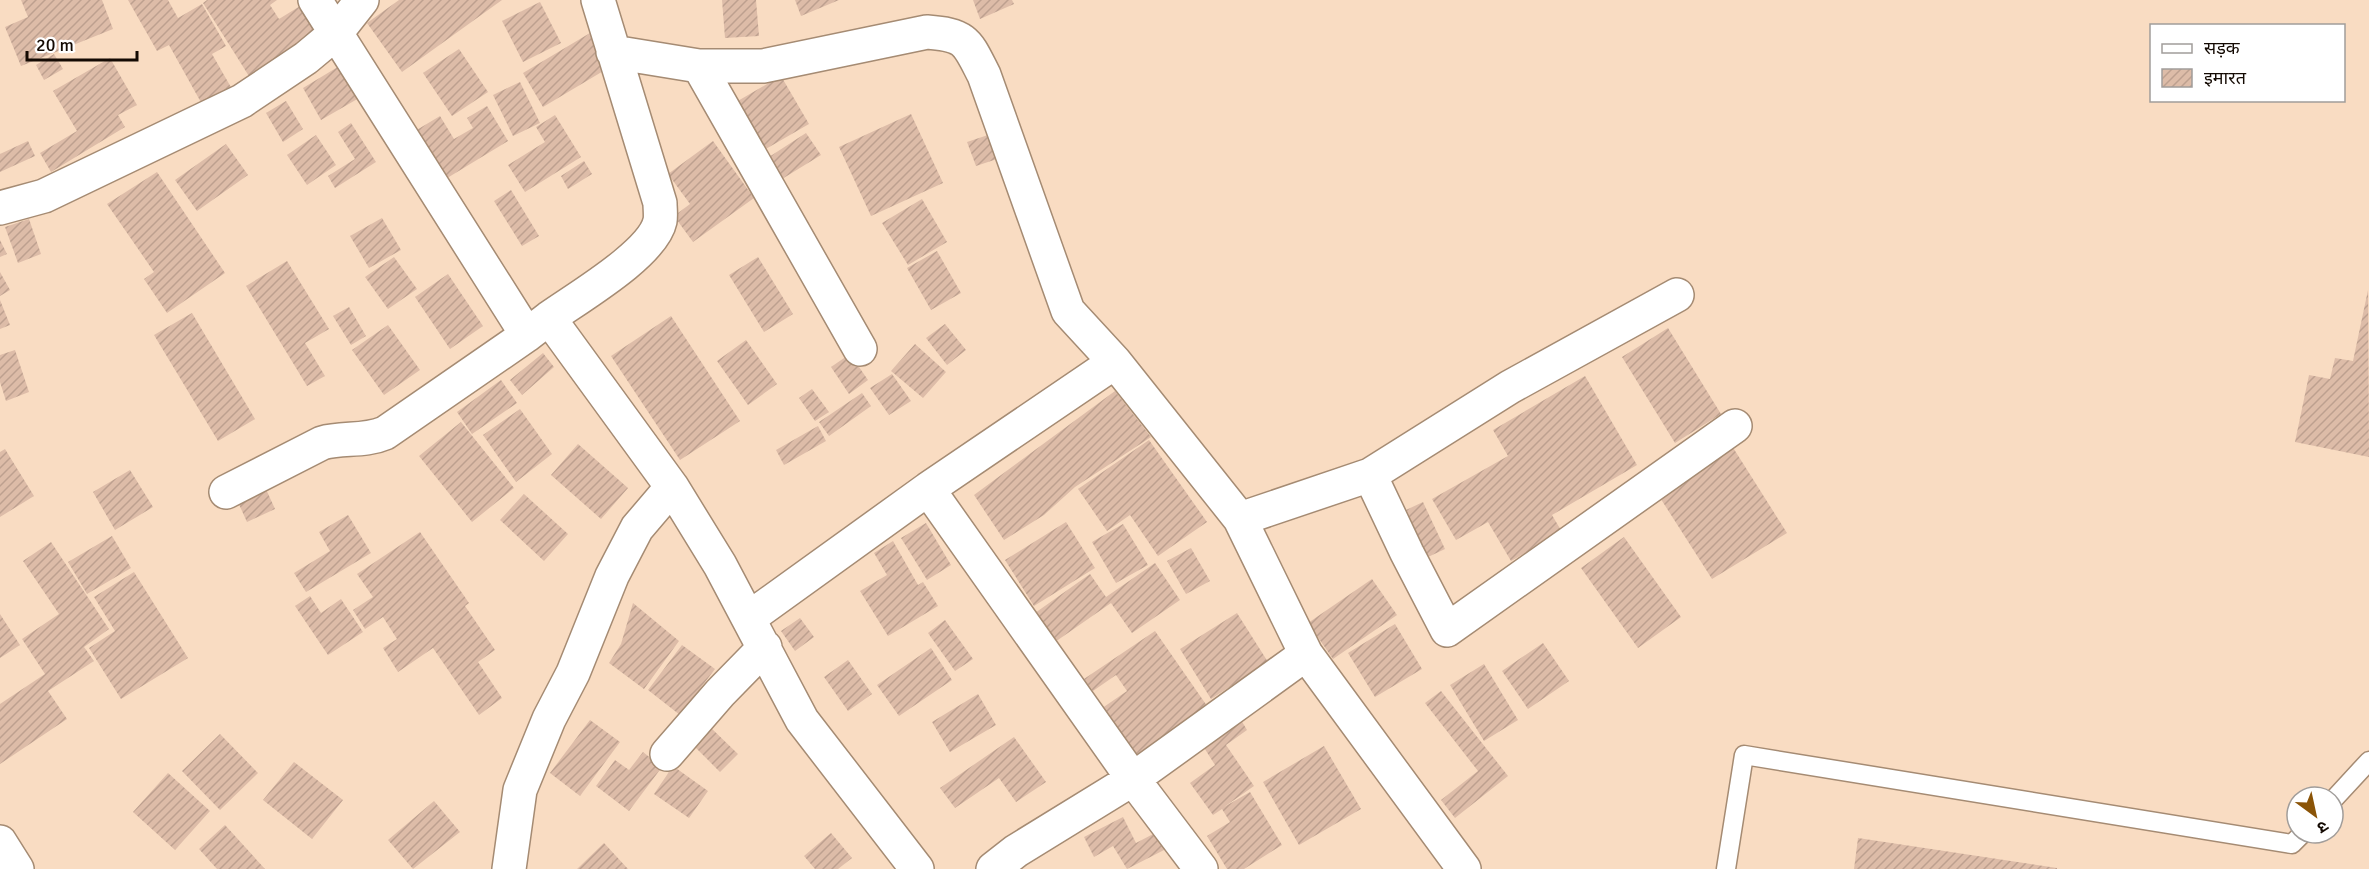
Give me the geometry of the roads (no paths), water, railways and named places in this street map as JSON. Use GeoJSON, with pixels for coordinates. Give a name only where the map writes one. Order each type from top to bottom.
{"type":"FeatureCollection","features":[{"type":"Feature","properties":{"kind":"street"},"geometry":{"type":"LineString","coordinates":[[315,0],[538,326],[672,487],[720,565],[802,720],[913,867]]}},
{"type":"Feature","properties":{"kind":"street"},"geometry":{"type":"LineString","coordinates":[[0,208],[44,196],[242,101],[306,58],[336,33],[362,0]]}},
{"type":"Feature","properties":{"kind":"street"},"geometry":{"type":"LineString","coordinates":[[226,492],[322,443],[334,439],[368,439],[385,433],[639,254],[652,238],[660,221],[660,203],[598,0]]}},
{"type":"Feature","properties":{"kind":"street"},"geometry":{"type":"LineString","coordinates":[[613,52],[699,66],[762,66],[927,32],[949,34],[968,43],[984,75],[1068,311],[1115,362],[1240,519],[1306,654],[1464,869]]}},
{"type":"Feature","properties":{"kind":"street"},"geometry":{"type":"LineString","coordinates":[[699,66],[860,349]]}},
{"type":"Feature","properties":{"kind":"street"},"geometry":{"type":"LineString","coordinates":[[1240,519],[1370,475],[1510,387],[1677,295]]}},
{"type":"Feature","properties":{"kind":"street"},"geometry":{"type":"LineString","coordinates":[[749,618],[928,489],[1115,362]]}},
{"type":"Feature","properties":{"kind":"street"},"geometry":{"type":"LineString","coordinates":[[1370,475],[1447,630],[1735,426]]}},
{"type":"Feature","properties":{"kind":"street"},"geometry":{"type":"LineString","coordinates":[[509,869],[520,790],[549,719],[573,673],[612,576],[637,528],[672,487]]}},
{"type":"Feature","properties":{"kind":"street"},"geometry":{"type":"LineString","coordinates":[[928,489],[1133,779],[1201,869]]}},
{"type":"Feature","properties":{"kind":"street"},"geometry":{"type":"LineString","coordinates":[[667,754],[720,693],[765,647]]}},
{"type":"Feature","properties":{"kind":"street"},"geometry":{"type":"LineString","coordinates":[[993,869],[1016,851],[1133,779],[1306,654]]}},
{"type":"Feature","properties":{"kind":"street"},"geometry":{"type":"LineString","coordinates":[[0,842],[17,869]]}},
{"type":"Feature","properties":{"kind":"lane"},"geometry":{"type":"LineString","coordinates":[[1725,869],[1744,755],[2285,843]]}},
{"type":"Feature","properties":{"kind":"lane"},"geometry":{"type":"LineString","coordinates":[[2345,787],[2369,761]]}}]}
